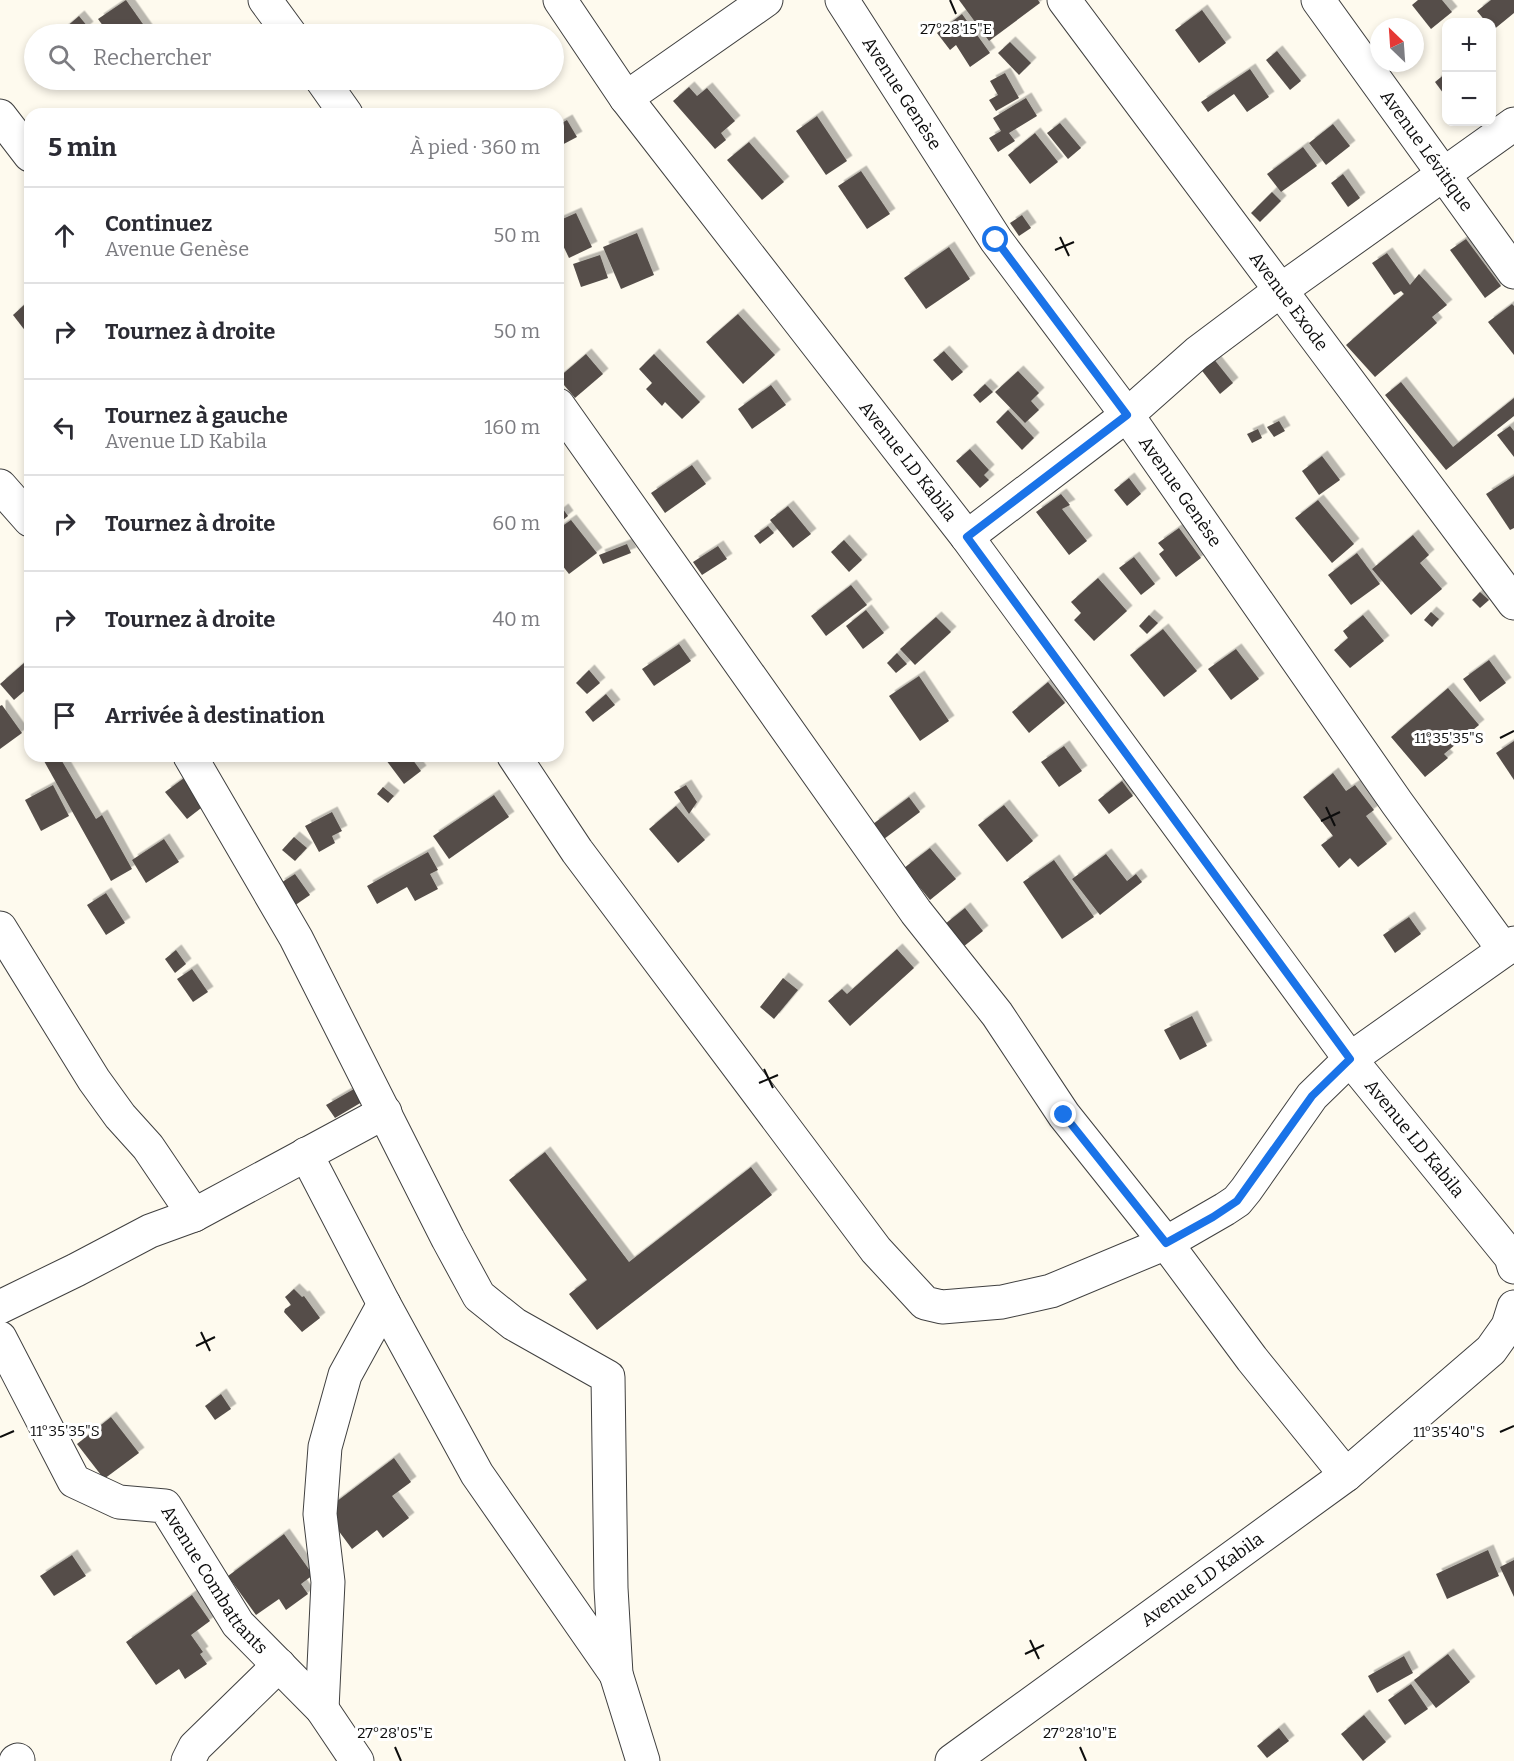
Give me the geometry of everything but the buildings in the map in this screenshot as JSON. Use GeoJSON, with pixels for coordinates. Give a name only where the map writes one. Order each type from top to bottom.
{"type":"FeatureCollection","features":[{"type":"Feature","properties":{"kind":"street"},"geometry":{"type":"LineString","coordinates":[[265,0],[283,24]]}},
{"type":"Feature","properties":{"kind":"street","name":"Avenue LD Kabila"},"geometry":{"type":"LineString","coordinates":[[560,0],[626,98],[967,537],[1350,1059],[1511,1257],[1514,1267]]}},
{"type":"Feature","properties":{"kind":"street"},"geometry":{"type":"LineString","coordinates":[[626,98],[766,0]]}},
{"type":"Feature","properties":{"kind":"street","name":"Avenue Genèse"},"geometry":{"type":"LineString","coordinates":[[842,0],[996,240],[1127,415],[1397,803],[1509,946]]}},
{"type":"Feature","properties":{"kind":"street","name":"Avenue Exode"},"geometry":{"type":"LineString","coordinates":[[1064,0],[1514,603]]}},
{"type":"Feature","properties":{"kind":"street","name":"Avenue Lévitique"},"geometry":{"type":"LineString","coordinates":[[1318,0],[1514,272]]}},
{"type":"Feature","properties":{"kind":"street"},"geometry":{"type":"LineString","coordinates":[[329,90],[342,108]]}},
{"type":"Feature","properties":{"kind":"street"},"geometry":{"type":"LineString","coordinates":[[0,116],[24,147]]}},
{"type":"Feature","properties":{"kind":"street"},"geometry":{"type":"LineString","coordinates":[[967,537],[1127,415],[1197,353],[1514,123]]}},
{"type":"Feature","properties":{"kind":"street"},"geometry":{"type":"LineString","coordinates":[[564,413],[916,912],[997,1014],[1064,1115],[1166,1243],[1252,1359],[1346,1475]]}},
{"type":"Feature","properties":{"kind":"street"},"geometry":{"type":"LineString","coordinates":[[0,486],[24,513]]}},
{"type":"Feature","properties":{"kind":"street"},"geometry":{"type":"LineString","coordinates":[[193,762],[296,938],[479,1296],[514,1324],[608,1377],[611,1588],[616,1674],[643,1761]]}},
{"type":"Feature","properties":{"kind":"street"},"geometry":{"type":"LineString","coordinates":[[518,762],[577,851],[876,1250],[925,1303],[942,1307],[1002,1302],[1051,1291],[1166,1243],[1213,1217],[1237,1201],[1312,1096],[1350,1059],[1509,946]]}},
{"type":"Feature","properties":{"kind":"street"},"geometry":{"type":"LineString","coordinates":[[0,928],[94,1080],[120,1116],[148,1147],[194,1215]]}},
{"type":"Feature","properties":{"kind":"street"},"geometry":{"type":"LineString","coordinates":[[0,1307],[150,1230],[194,1215],[385,1112]]}},
{"type":"Feature","properties":{"kind":"street"},"geometry":{"type":"LineString","coordinates":[[306,1154],[384,1304],[477,1474],[616,1674]]}},
{"type":"Feature","properties":{"kind":"street"},"geometry":{"type":"LineString","coordinates":[[322,1709],[328,1582],[320,1514],[325,1447],[345,1374],[384,1304]]}},
{"type":"Feature","properties":{"kind":"street","name":"Avenue LD Kabila"},"geometry":{"type":"LineString","coordinates":[[952,1761],[1346,1475],[1491,1350],[1508,1326],[1514,1307]]}},
{"type":"Feature","properties":{"kind":"street","name":"Avenue Combattants"},"geometry":{"type":"LineString","coordinates":[[0,1338],[74,1481],[118,1502],[165,1506],[238,1624],[322,1709],[357,1761]]}},
{"type":"Feature","properties":{"kind":"street"},"geometry":{"type":"LineString","coordinates":[[188,1761],[195,1747],[279,1665]]}},
{"type":"Feature","properties":{"kind":"route"},"geometry":{"type":"LineString","coordinates":[[996,240],[1127,415],[967,537],[1350,1059],[1312,1096],[1237,1201],[1166,1243],[1064,1115]]}}]}
